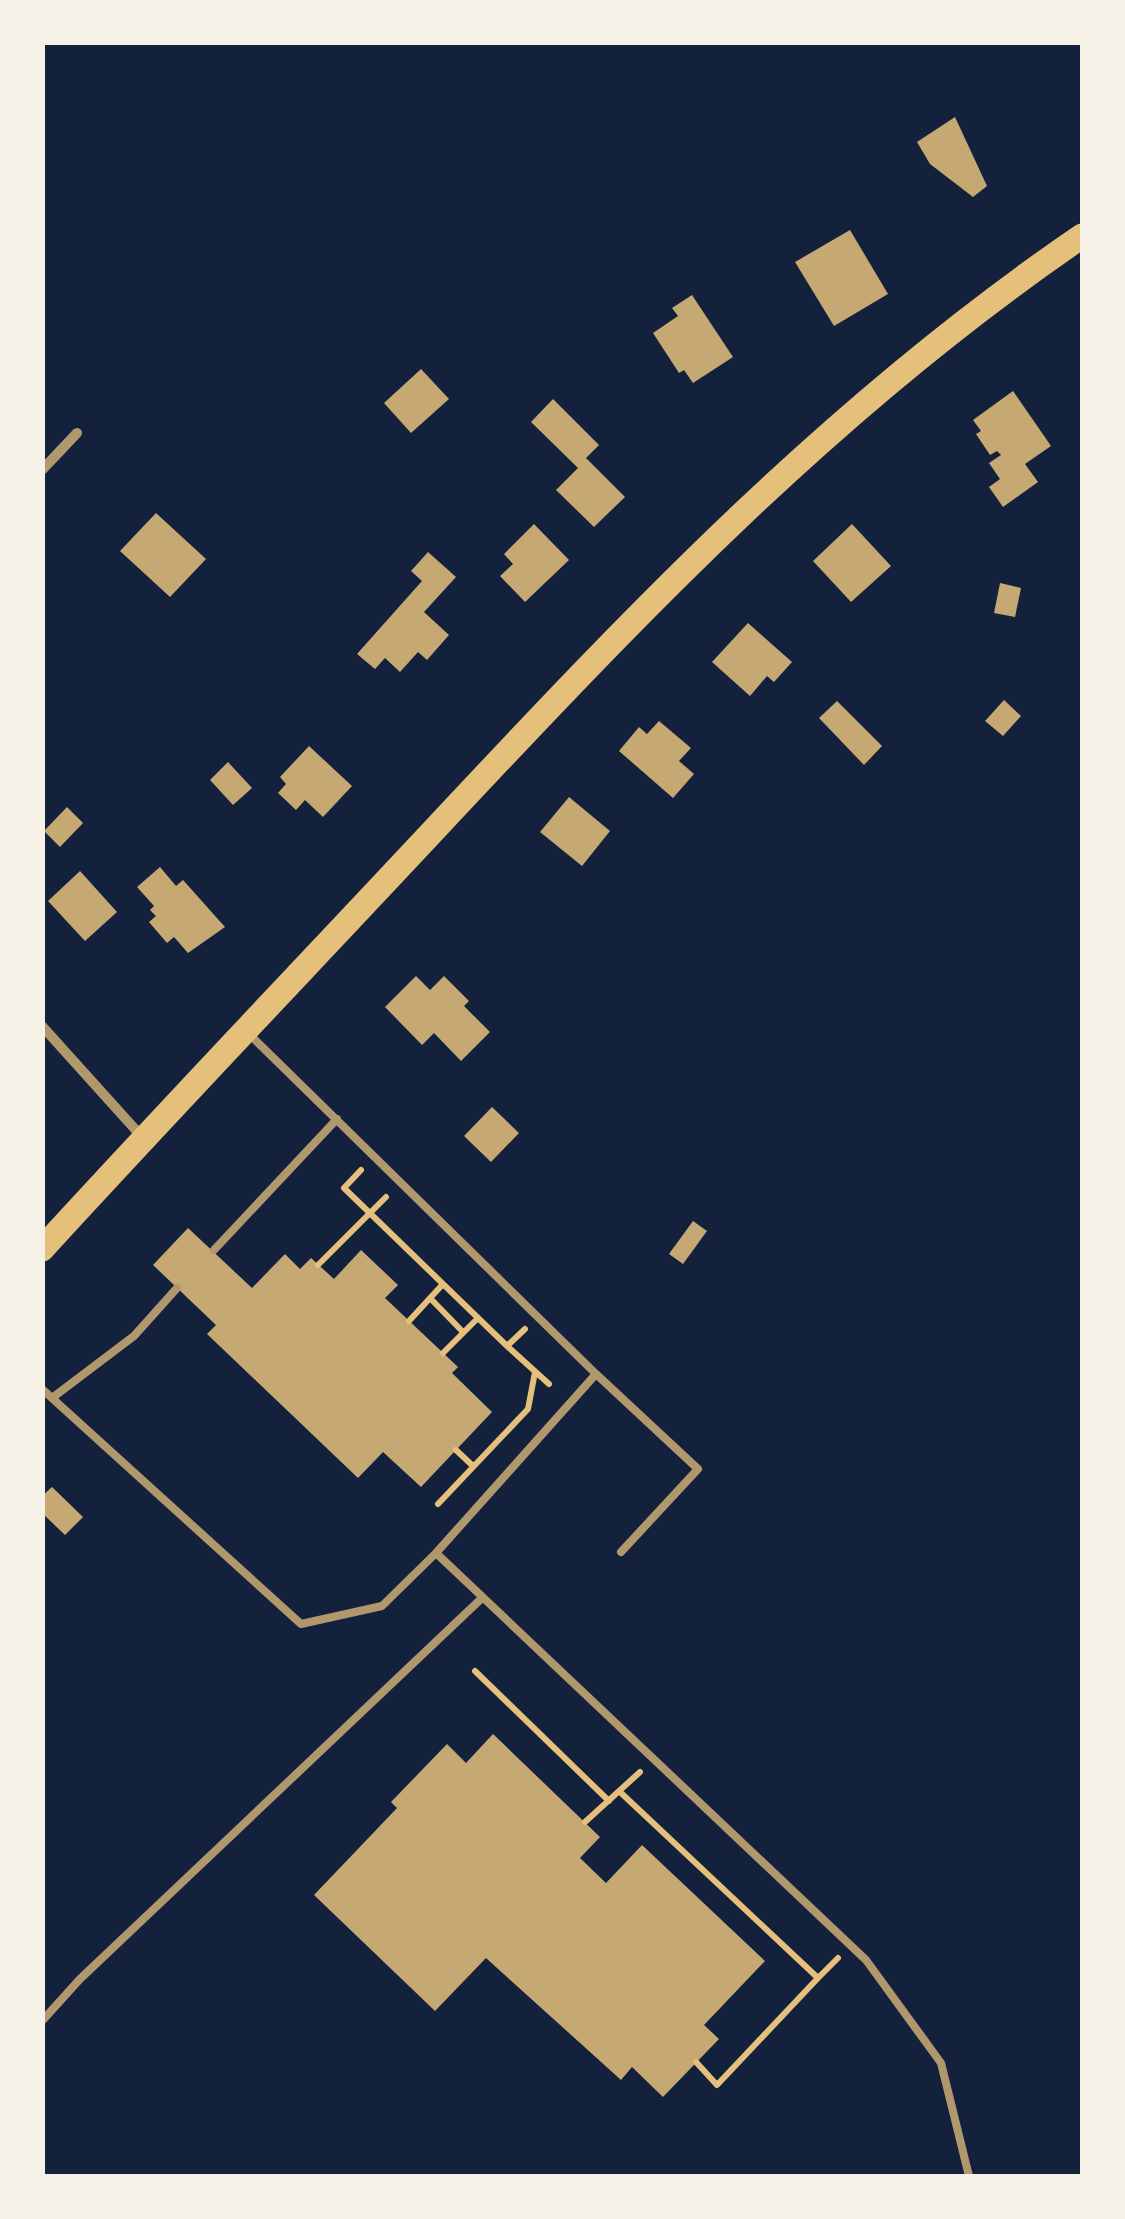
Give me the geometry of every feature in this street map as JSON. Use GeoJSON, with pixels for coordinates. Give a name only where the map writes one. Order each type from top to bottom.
{"type":"FeatureCollection","features":[{"type":"Feature","properties":{"kind":"highway"},"geometry":{"type":"LineString","coordinates":[[42,1249],[724,528],[879,387],[997,294],[1082,236]]}},
{"type":"Feature","properties":{"kind":"street"},"geometry":{"type":"LineString","coordinates":[[42,470],[77,433]]}},
{"type":"Feature","properties":{"kind":"street"},"geometry":{"type":"LineString","coordinates":[[42,1026],[143,1138]]}},
{"type":"Feature","properties":{"kind":"lane"},"geometry":{"type":"LineString","coordinates":[[246,1030],[698,1469],[621,1552]]}},
{"type":"Feature","properties":{"kind":"lane"},"geometry":{"type":"LineString","coordinates":[[214,1250],[336,1118]]}},
{"type":"Feature","properties":{"kind":"lane"},"geometry":{"type":"LineString","coordinates":[[52,1398],[134,1336],[177,1288]]}},
{"type":"Feature","properties":{"kind":"lane"},"geometry":{"type":"LineString","coordinates":[[42,1389],[301,1624],[382,1606],[436,1553],[596,1374]]}},
{"type":"Feature","properties":{"kind":"lane"},"geometry":{"type":"LineString","coordinates":[[436,1553],[866,1960],[941,2063],[969,2176]]}},
{"type":"Feature","properties":{"kind":"lane"},"geometry":{"type":"LineString","coordinates":[[42,2021],[80,1980],[482,1598]]}},
{"type":"Feature","properties":{"kind":"path"},"geometry":{"type":"LineString","coordinates":[[365,1166],[344,1188],[549,1384]]}},
{"type":"Feature","properties":{"kind":"path"},"geometry":{"type":"LineString","coordinates":[[318,1265],[386,1197]]}},
{"type":"Feature","properties":{"kind":"path"},"geometry":{"type":"LineString","coordinates":[[409,1320],[442,1284]]}},
{"type":"Feature","properties":{"kind":"path"},"geometry":{"type":"LineString","coordinates":[[430,1298],[464,1332]]}},
{"type":"Feature","properties":{"kind":"path"},"geometry":{"type":"LineString","coordinates":[[443,1353],[478,1318]]}},
{"type":"Feature","properties":{"kind":"path"},"geometry":{"type":"LineString","coordinates":[[507,1346],[531,1324]]}},
{"type":"Feature","properties":{"kind":"path"},"geometry":{"type":"LineString","coordinates":[[438,1504],[528,1408],[535,1372]]}},
{"type":"Feature","properties":{"kind":"path"},"geometry":{"type":"LineString","coordinates":[[456,1450],[474,1466]]}},
{"type":"Feature","properties":{"kind":"path"},"geometry":{"type":"LineString","coordinates":[[476,1671],[608,1801]]}},
{"type":"Feature","properties":{"kind":"path"},"geometry":{"type":"LineString","coordinates":[[585,1822],[641,1771]]}},
{"type":"Feature","properties":{"kind":"path"},"geometry":{"type":"LineString","coordinates":[[619,1791],[818,1978]]}},
{"type":"Feature","properties":{"kind":"path"},"geometry":{"type":"LineString","coordinates":[[696,2062],[718,2085],[838,1958]]}},
{"type":"Feature","properties":{"kind":"building"},"geometry":{"type":"Polygon","coordinates":[[[955,117],[987,186],[973,197],[930,164],[917,142],[955,117]]]}},
{"type":"Feature","properties":{"kind":"building"},"geometry":{"type":"Polygon","coordinates":[[[850,230],[888,294],[834,326],[795,262],[850,230]]]}},
{"type":"Feature","properties":{"kind":"building"},"geometry":{"type":"Polygon","coordinates":[[[692,295],[733,357],[693,383],[684,370],[679,373],[653,333],[678,316],[672,308],[692,295]]]}},
{"type":"Feature","properties":{"kind":"building"},"geometry":{"type":"Polygon","coordinates":[[[421,369],[449,399],[411,433],[384,403],[421,369]]]}},
{"type":"Feature","properties":{"kind":"building"},"geometry":{"type":"Polygon","coordinates":[[[1013,391],[1051,446],[1025,464],[1038,482],[1003,507],[989,487],[1000,479],[989,463],[1001,455],[997,451],[990,455],[976,434],[981,431],[973,420],[1013,391]]]}},
{"type":"Feature","properties":{"kind":"building"},"geometry":{"type":"Polygon","coordinates":[[[553,399],[599,445],[586,458],[625,497],[594,527],[556,490],[578,468],[531,422],[553,399]]]}},
{"type":"Feature","properties":{"kind":"building"},"geometry":{"type":"Polygon","coordinates":[[[156,513],[206,559],[170,597],[120,551],[156,513]]]}},
{"type":"Feature","properties":{"kind":"building"},"geometry":{"type":"Polygon","coordinates":[[[534,524],[569,560],[525,602],[500,576],[513,564],[504,554],[534,524]]]}},
{"type":"Feature","properties":{"kind":"building"},"geometry":{"type":"Polygon","coordinates":[[[852,524],[891,566],[851,602],[813,561],[852,524]]]}},
{"type":"Feature","properties":{"kind":"building"},"geometry":{"type":"Polygon","coordinates":[[[428,552],[456,577],[424,612],[449,635],[427,660],[418,652],[400,672],[385,658],[375,669],[357,654],[422,581],[411,571],[428,552]]]}},
{"type":"Feature","properties":{"kind":"building"},"geometry":{"type":"Polygon","coordinates":[[[1000,583],[1021,588],[1015,617],[994,613],[1000,583]]]}},
{"type":"Feature","properties":{"kind":"building"},"geometry":{"type":"Polygon","coordinates":[[[748,623],[792,662],[774,682],[767,676],[750,696],[712,662],[748,623]]]}},
{"type":"Feature","properties":{"kind":"building"},"geometry":{"type":"Polygon","coordinates":[[[1004,700],[1021,716],[1003,736],[985,721],[1004,700]]]}},
{"type":"Feature","properties":{"kind":"building"},"geometry":{"type":"Polygon","coordinates":[[[837,701],[882,746],[864,765],[819,718],[837,701]]]}},
{"type":"Feature","properties":{"kind":"building"},"geometry":{"type":"Polygon","coordinates":[[[659,721],[691,748],[679,761],[694,774],[673,798],[619,751],[639,727],[647,734],[659,721]]]}},
{"type":"Feature","properties":{"kind":"building"},"geometry":{"type":"Polygon","coordinates":[[[309,746],[352,786],[323,817],[305,800],[296,810],[278,793],[286,784],[280,777],[309,746]]]}},
{"type":"Feature","properties":{"kind":"building"},"geometry":{"type":"Polygon","coordinates":[[[228,762],[252,788],[233,805],[210,780],[228,762]]]}},
{"type":"Feature","properties":{"kind":"building"},"geometry":{"type":"Polygon","coordinates":[[[569,797],[610,831],[582,866],[540,832],[569,797]]]}},
{"type":"Feature","properties":{"kind":"building"},"geometry":{"type":"Polygon","coordinates":[[[67,807],[83,823],[60,847],[44,831],[67,807]]]}},
{"type":"Feature","properties":{"kind":"building"},"geometry":{"type":"Polygon","coordinates":[[[160,867],[176,886],[183,880],[225,927],[188,953],[174,937],[167,943],[149,922],[156,916],[150,910],[154,906],[137,887],[160,867]]]}},
{"type":"Feature","properties":{"kind":"building"},"geometry":{"type":"Polygon","coordinates":[[[80,871],[117,912],[85,941],[48,901],[80,871]]]}},
{"type":"Feature","properties":{"kind":"building"},"geometry":{"type":"Polygon","coordinates":[[[416,976],[430,990],[444,976],[469,1001],[464,1006],[490,1032],[461,1061],[434,1033],[422,1045],[385,1007],[416,976]]]}},
{"type":"Feature","properties":{"kind":"building"},"geometry":{"type":"Polygon","coordinates":[[[492,1107],[519,1133],[491,1162],[464,1136],[492,1107]]]}},
{"type":"Feature","properties":{"kind":"building"},"geometry":{"type":"Polygon","coordinates":[[[693,1221],[707,1231],[683,1264],[669,1254],[693,1221]]]}},
{"type":"Feature","properties":{"kind":"building"},"geometry":{"type":"Polygon","coordinates":[[[188,1228],[252,1288],[285,1254],[300,1269],[311,1258],[334,1279],[361,1250],[398,1285],[385,1298],[458,1367],[452,1373],[492,1412],[421,1487],[383,1452],[358,1478],[207,1334],[216,1325],[153,1265],[188,1228]]]}},
{"type":"Feature","properties":{"kind":"building"},"geometry":{"type":"Polygon","coordinates":[[[52,1487],[83,1517],[65,1535],[42,1513],[42,1496],[52,1487]]]}},
{"type":"Feature","properties":{"kind":"building"},"geometry":{"type":"Polygon","coordinates":[[[493,1734],[600,1837],[580,1858],[606,1883],[642,1845],[765,1961],[704,2025],[719,2039],[663,2097],[632,2067],[621,2080],[486,1958],[435,2011],[314,1895],[397,1808],[391,1802],[447,1744],[466,1763],[493,1734]]]}}]}
